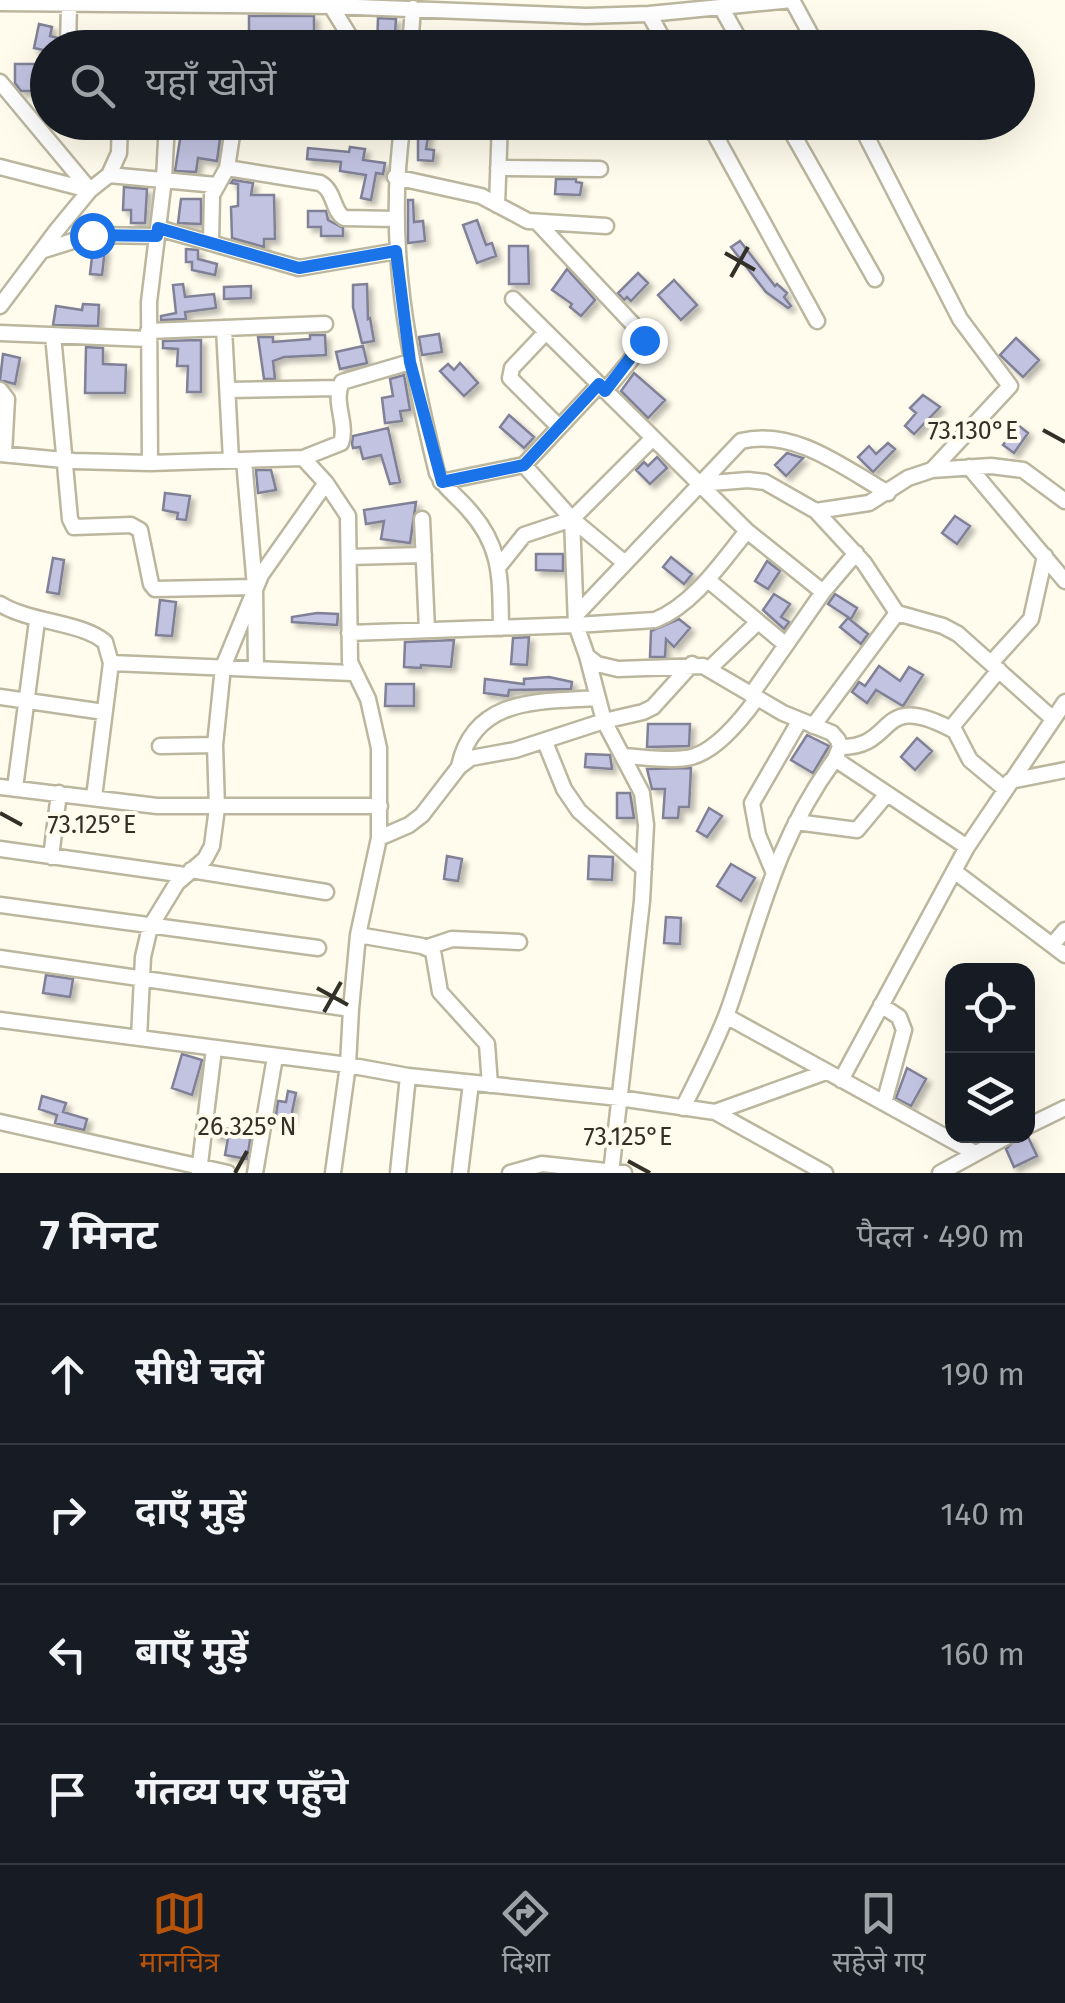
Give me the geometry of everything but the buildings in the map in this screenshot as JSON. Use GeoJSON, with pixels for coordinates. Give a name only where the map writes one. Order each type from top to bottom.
{"type":"FeatureCollection","features":[{"type":"Feature","properties":{"kind":"street"},"geometry":{"type":"LineString","coordinates":[[0,3],[527,8],[586,16],[618,7],[649,14],[792,0],[808,30]]}},
{"type":"Feature","properties":{"kind":"street"},"geometry":{"type":"LineString","coordinates":[[59,3],[64,30]]}},
{"type":"Feature","properties":{"kind":"street"},"geometry":{"type":"LineString","coordinates":[[330,6],[345,30]]}},
{"type":"Feature","properties":{"kind":"street"},"geometry":{"type":"LineString","coordinates":[[721,7],[734,30]]}},
{"type":"Feature","properties":{"kind":"street"},"geometry":{"type":"LineString","coordinates":[[411,30],[413,8]]}},
{"type":"Feature","properties":{"kind":"street"},"geometry":{"type":"LineString","coordinates":[[649,14],[658,30]]}},
{"type":"Feature","properties":{"kind":"street"},"geometry":{"type":"LineString","coordinates":[[0,82],[30,122]]}},
{"type":"Feature","properties":{"kind":"street"},"geometry":{"type":"LineString","coordinates":[[46,140],[90,190]]}},
{"type":"Feature","properties":{"kind":"street"},"geometry":{"type":"LineString","coordinates":[[0,306],[90,190],[109,175],[119,154],[119,140]]}},
{"type":"Feature","properties":{"kind":"street"},"geometry":{"type":"LineString","coordinates":[[150,463],[148,335],[166,140]]}},
{"type":"Feature","properties":{"kind":"street"},"geometry":{"type":"LineString","coordinates":[[211,244],[212,195],[228,168],[232,140]]}},
{"type":"Feature","properties":{"kind":"street"},"geometry":{"type":"LineString","coordinates":[[400,140],[395,177],[396,251],[410,362],[442,482],[479,522],[500,565],[501,628]]}},
{"type":"Feature","properties":{"kind":"street"},"geometry":{"type":"LineString","coordinates":[[497,205],[499,140]]}},
{"type":"Feature","properties":{"kind":"street"},"geometry":{"type":"LineString","coordinates":[[718,140],[817,321]]}},
{"type":"Feature","properties":{"kind":"street"},"geometry":{"type":"LineString","coordinates":[[796,140],[876,278]]}},
{"type":"Feature","properties":{"kind":"street"},"geometry":{"type":"LineString","coordinates":[[868,140],[960,319],[1010,386],[932,470]]}},
{"type":"Feature","properties":{"kind":"street"},"geometry":{"type":"LineString","coordinates":[[0,168],[90,190]]}},
{"type":"Feature","properties":{"kind":"street"},"geometry":{"type":"LineString","coordinates":[[228,168],[320,183],[328,188],[344,218],[396,220]]}},
{"type":"Feature","properties":{"kind":"street"},"geometry":{"type":"LineString","coordinates":[[498,168],[600,169]]}},
{"type":"Feature","properties":{"kind":"street"},"geometry":{"type":"LineString","coordinates":[[109,175],[216,185]]}},
{"type":"Feature","properties":{"kind":"street"},"geometry":{"type":"LineString","coordinates":[[395,177],[481,196],[521,219],[606,226]]}},
{"type":"Feature","properties":{"kind":"street"},"geometry":{"type":"LineString","coordinates":[[442,482],[524,465],[639,350],[644,336],[537,222]]}},
{"type":"Feature","properties":{"kind":"street"},"geometry":{"type":"LineString","coordinates":[[40,252],[92,235],[158,232],[307,269],[396,251]]}},
{"type":"Feature","properties":{"kind":"street"},"geometry":{"type":"LineString","coordinates":[[513,299],[747,531],[824,592]]}},
{"type":"Feature","properties":{"kind":"street"},"geometry":{"type":"LineString","coordinates":[[0,333],[148,335],[325,324]]}},
{"type":"Feature","properties":{"kind":"street"},"geometry":{"type":"LineString","coordinates":[[224,328],[228,390],[256,587],[256,668]]}},
{"type":"Feature","properties":{"kind":"street"},"geometry":{"type":"LineString","coordinates":[[546,332],[509,372],[516,386],[559,427]]}},
{"type":"Feature","properties":{"kind":"street"},"geometry":{"type":"LineString","coordinates":[[53,335],[70,519],[74,526],[130,526],[140,530],[155,590],[256,587]]}},
{"type":"Feature","properties":{"kind":"street"},"geometry":{"type":"LineString","coordinates":[[228,390],[338,388],[350,377],[410,362]]}},
{"type":"Feature","properties":{"kind":"street"},"geometry":{"type":"LineString","coordinates":[[0,391],[7,399],[2,454],[150,463],[303,458],[341,443],[344,434],[338,388]]}},
{"type":"Feature","properties":{"kind":"street"},"geometry":{"type":"LineString","coordinates":[[500,565],[524,536],[572,519],[653,438]]}},
{"type":"Feature","properties":{"kind":"street"},"geometry":{"type":"LineString","coordinates":[[576,620],[741,441],[800,444],[888,493]]}},
{"type":"Feature","properties":{"kind":"street"},"geometry":{"type":"LineString","coordinates":[[303,458],[348,516],[352,672],[368,699],[375,722],[380,806],[379,838],[358,935],[348,1065],[333,1173]]}},
{"type":"Feature","properties":{"kind":"street"},"geometry":{"type":"LineString","coordinates":[[524,465],[572,519],[625,563]]}},
{"type":"Feature","properties":{"kind":"street"},"geometry":{"type":"LineString","coordinates":[[816,511],[869,503],[914,475],[932,470],[991,466],[1023,470],[1065,501]]}},
{"type":"Feature","properties":{"kind":"street"},"geometry":{"type":"LineString","coordinates":[[969,467],[1065,581]]}},
{"type":"Feature","properties":{"kind":"street"},"geometry":{"type":"LineString","coordinates":[[699,484],[765,482],[816,511],[856,553],[897,613],[950,629],[1052,718]]}},
{"type":"Feature","properties":{"kind":"street"},"geometry":{"type":"LineString","coordinates":[[139,1038],[143,957],[150,926],[172,889],[210,852],[218,808],[215,744],[223,667],[269,562],[326,483]]}},
{"type":"Feature","properties":{"kind":"street"},"geometry":{"type":"LineString","coordinates":[[422,519],[427,630]]}},
{"type":"Feature","properties":{"kind":"street"},"geometry":{"type":"LineString","coordinates":[[510,1173],[542,1164],[616,1172],[619,1098],[646,825],[642,793],[604,721],[576,620],[572,519]]}},
{"type":"Feature","properties":{"kind":"street"},"geometry":{"type":"LineString","coordinates":[[349,634],[501,628],[576,620],[655,620],[672,611],[708,580],[747,531]]}},
{"type":"Feature","properties":{"kind":"street"},"geometry":{"type":"LineString","coordinates":[[623,756],[685,759],[732,730],[786,645],[856,553]]}},
{"type":"Feature","properties":{"kind":"street"},"geometry":{"type":"LineString","coordinates":[[349,558],[424,554]]}},
{"type":"Feature","properties":{"kind":"street"},"geometry":{"type":"LineString","coordinates":[[952,728],[1030,619],[1046,556]]}},
{"type":"Feature","properties":{"kind":"street"},"geometry":{"type":"LineString","coordinates":[[708,580],[786,645]]}},
{"type":"Feature","properties":{"kind":"street"},"geometry":{"type":"LineString","coordinates":[[0,604],[18,616],[100,637],[105,642],[111,663],[94,797]]}},
{"type":"Feature","properties":{"kind":"street"},"geometry":{"type":"LineString","coordinates":[[773,871],[758,835],[752,803],[807,723],[897,613]]}},
{"type":"Feature","properties":{"kind":"street"},"geometry":{"type":"LineString","coordinates":[[37,620],[26,699],[7,788],[157,806],[380,806]]}},
{"type":"Feature","properties":{"kind":"street"},"geometry":{"type":"LineString","coordinates":[[709,669],[758,622]]}},
{"type":"Feature","properties":{"kind":"street"},"geometry":{"type":"LineString","coordinates":[[587,656],[598,664],[618,669],[692,664],[709,669],[838,740],[837,753],[796,822],[773,871],[726,1016],[683,1108]]}},
{"type":"Feature","properties":{"kind":"street"},"geometry":{"type":"LineString","coordinates":[[111,663],[352,672]]}},
{"type":"Feature","properties":{"kind":"street"},"geometry":{"type":"LineString","coordinates":[[379,838],[409,826],[422,815],[470,758],[545,742],[649,710],[692,664]]}},
{"type":"Feature","properties":{"kind":"street"},"geometry":{"type":"LineString","coordinates":[[0,697],[104,712]]}},
{"type":"Feature","properties":{"kind":"street"},"geometry":{"type":"LineString","coordinates":[[459,767],[467,740],[502,709],[524,702],[598,698]]}},
{"type":"Feature","properties":{"kind":"street"},"geometry":{"type":"LineString","coordinates":[[716,1112],[834,1076],[881,1004],[966,847],[1065,702]]}},
{"type":"Feature","properties":{"kind":"street"},"geometry":{"type":"LineString","coordinates":[[837,753],[867,744],[889,722],[904,714],[952,728],[970,760],[1008,785],[1065,770]]}},
{"type":"Feature","properties":{"kind":"street"},"geometry":{"type":"LineString","coordinates":[[545,742],[564,789],[579,812],[644,869]]}},
{"type":"Feature","properties":{"kind":"street"},"geometry":{"type":"LineString","coordinates":[[160,746],[215,744]]}},
{"type":"Feature","properties":{"kind":"street"},"geometry":{"type":"LineString","coordinates":[[837,753],[886,794],[966,847]]}},
{"type":"Feature","properties":{"kind":"street"},"geometry":{"type":"LineString","coordinates":[[51,857],[59,793]]}},
{"type":"Feature","properties":{"kind":"street"},"geometry":{"type":"LineString","coordinates":[[796,822],[857,830],[886,794]]}},
{"type":"Feature","properties":{"kind":"street"},"geometry":{"type":"LineString","coordinates":[[0,850],[326,892]]}},
{"type":"Feature","properties":{"kind":"street"},"geometry":{"type":"LineString","coordinates":[[954,871],[1065,955]]}},
{"type":"Feature","properties":{"kind":"street"},"geometry":{"type":"LineString","coordinates":[[0,905],[318,948]]}},
{"type":"Feature","properties":{"kind":"street"},"geometry":{"type":"LineString","coordinates":[[1052,945],[1065,930]]}},
{"type":"Feature","properties":{"kind":"street"},"geometry":{"type":"LineString","coordinates":[[358,935],[428,948],[452,939],[518,942]]}},
{"type":"Feature","properties":{"kind":"street"},"geometry":{"type":"LineString","coordinates":[[428,948],[436,956],[440,992],[487,1044],[490,1085]]}},
{"type":"Feature","properties":{"kind":"street"},"geometry":{"type":"LineString","coordinates":[[0,958],[351,1009]]}},
{"type":"Feature","properties":{"kind":"street"},"geometry":{"type":"LineString","coordinates":[[881,1004],[899,1018],[904,1034],[884,1104]]}},
{"type":"Feature","properties":{"kind":"street"},"geometry":{"type":"LineString","coordinates":[[726,1016],[973,1152]]}},
{"type":"Feature","properties":{"kind":"street"},"geometry":{"type":"LineString","coordinates":[[0,1020],[408,1076],[716,1112],[825,1173]]}},
{"type":"Feature","properties":{"kind":"street"},"geometry":{"type":"LineString","coordinates":[[200,1170],[214,1049]]}},
{"type":"Feature","properties":{"kind":"street"},"geometry":{"type":"LineString","coordinates":[[255,1173],[275,1056]]}},
{"type":"Feature","properties":{"kind":"street"},"geometry":{"type":"LineString","coordinates":[[398,1173],[408,1076]]}},
{"type":"Feature","properties":{"kind":"street"},"geometry":{"type":"LineString","coordinates":[[460,1173],[471,1083]]}},
{"type":"Feature","properties":{"kind":"street"},"geometry":{"type":"LineString","coordinates":[[1035,1123],[1065,1108]]}},
{"type":"Feature","properties":{"kind":"street"},"geometry":{"type":"LineString","coordinates":[[0,1122],[200,1170],[228,1173]]}},
{"type":"Feature","properties":{"kind":"street"},"geometry":{"type":"LineString","coordinates":[[940,1173],[993,1143]]}},
{"type":"Feature","properties":{"kind":"route"},"geometry":{"type":"LineString","coordinates":[[92,235],[157,236],[158,228],[307,269],[396,251],[410,362],[442,482],[524,465],[599,384],[605,391],[644,340]]}}]}
